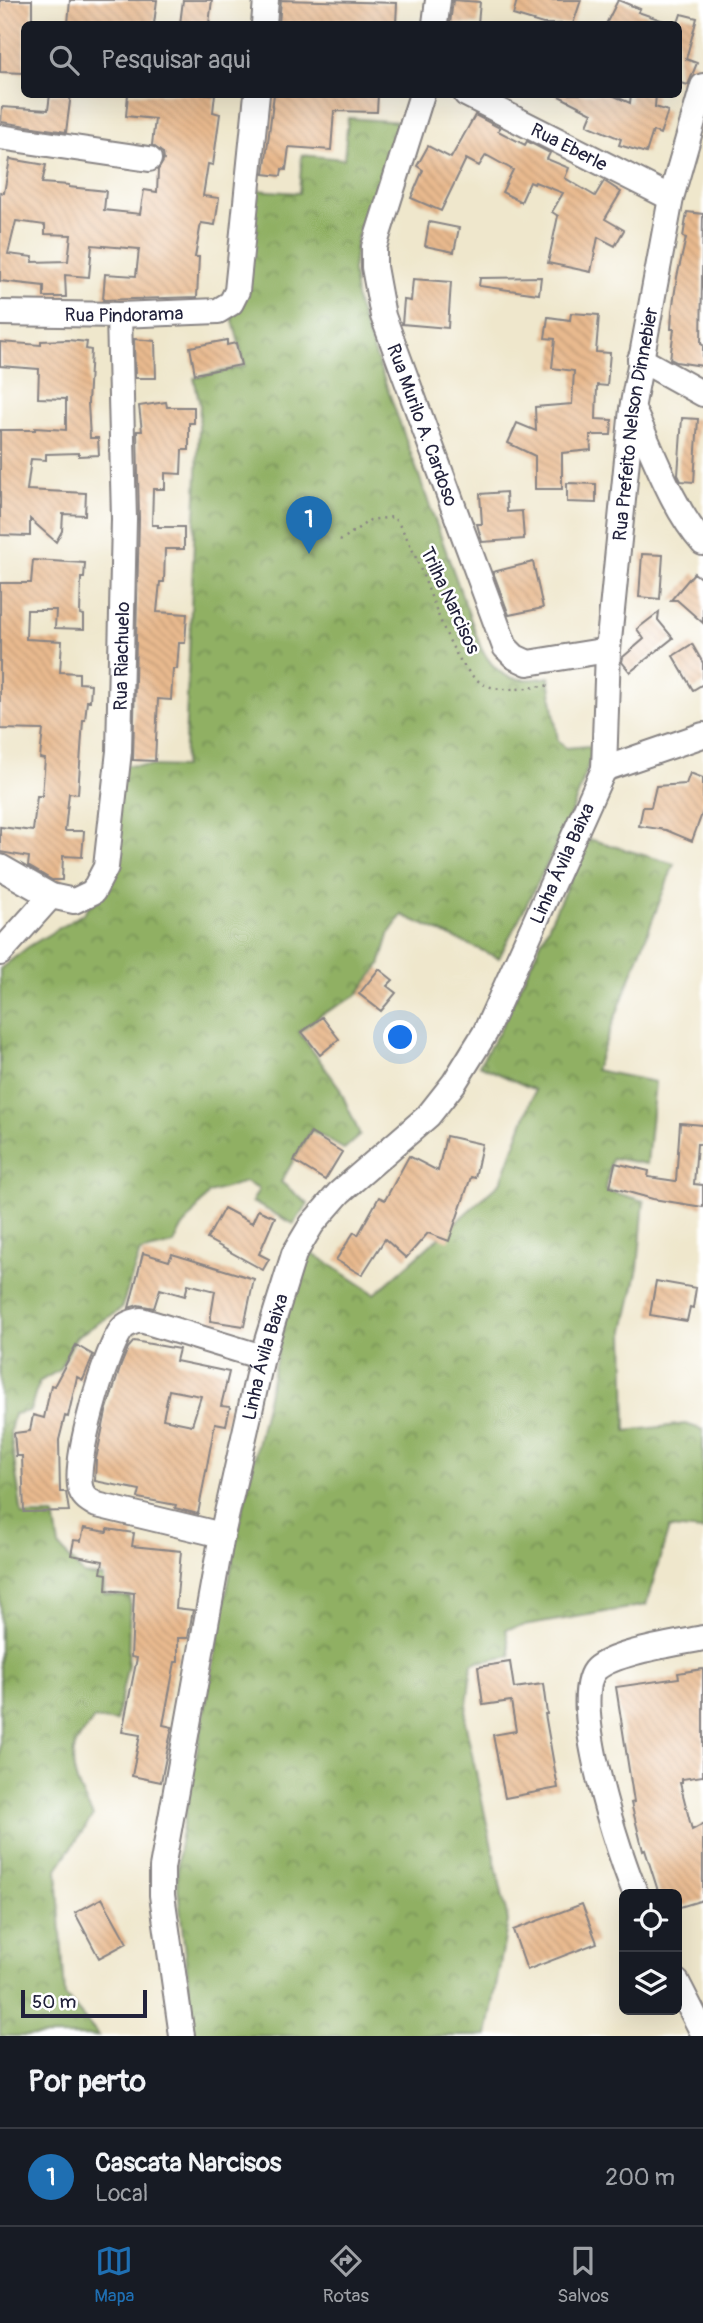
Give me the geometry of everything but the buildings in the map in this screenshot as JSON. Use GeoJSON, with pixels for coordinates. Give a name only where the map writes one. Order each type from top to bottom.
{"type":"FeatureCollection","features":[{"type":"Feature","properties":{"kind":"street"},"geometry":{"type":"LineString","coordinates":[[264,21],[267,0]]}},
{"type":"Feature","properties":{"kind":"street"},"geometry":{"type":"LineString","coordinates":[[435,21],[438,0]]}},
{"type":"Feature","properties":{"kind":"street","name":"Rua Prefeito Nelson Dinnebier"},"geometry":{"type":"LineString","coordinates":[[604,769],[608,650],[632,409],[671,198],[702,90]]}},
{"type":"Feature","properties":{"kind":"street","name":"Rua Pindorama"},"geometry":{"type":"LineString","coordinates":[[0,313],[119,315],[218,311],[231,303],[237,291],[257,98]]}},
{"type":"Feature","properties":{"kind":"street","name":"Rua Murilo A. Cardoso"},"geometry":{"type":"LineString","coordinates":[[421,98],[374,247],[374,267],[383,316],[505,647],[515,657],[528,663],[608,650]]}},
{"type":"Feature","properties":{"kind":"street","name":"Rua Eberle"},"geometry":{"type":"LineString","coordinates":[[474,98],[671,198]]}},
{"type":"Feature","properties":{"kind":"street"},"geometry":{"type":"LineString","coordinates":[[0,137],[149,159]]}},
{"type":"Feature","properties":{"kind":"street","name":"Rua Riachuelo"},"geometry":{"type":"LineString","coordinates":[[0,867],[51,895],[74,901],[93,892],[106,867],[120,737],[124,519],[119,315]]}},
{"type":"Feature","properties":{"kind":"street"},"geometry":{"type":"LineString","coordinates":[[640,359],[703,394]]}},
{"type":"Feature","properties":{"kind":"street"},"geometry":{"type":"LineString","coordinates":[[632,409],[674,498],[693,532],[703,543]]}},
{"type":"Feature","properties":{"kind":"street"},"geometry":{"type":"LineString","coordinates":[[604,769],[703,735]]}},
{"type":"Feature","properties":{"kind":"street","name":"Linha Ávila Baixa"},"geometry":{"type":"LineString","coordinates":[[182,2036],[162,1895],[162,1868],[222,1535],[262,1357],[294,1254],[312,1224],[339,1193],[428,1116],[454,1083],[485,1033],[604,769]]}},
{"type":"Feature","properties":{"kind":"street"},"geometry":{"type":"LineString","coordinates":[[0,953],[51,895]]}},
{"type":"Feature","properties":{"kind":"street"},"geometry":{"type":"LineString","coordinates":[[222,1535],[97,1505],[86,1498],[81,1489],[80,1461],[84,1441],[115,1342],[128,1323],[141,1321],[262,1357]]}},
{"type":"Feature","properties":{"kind":"street"},"geometry":{"type":"LineString","coordinates":[[634,1889],[625,1870],[602,1792],[586,1710],[587,1685],[593,1672],[615,1659],[703,1638]]}},
{"type":"Feature","properties":{"kind":"street"},"geometry":{"type":"LineString","coordinates":[[682,1992],[703,2033]]}},
{"type":"Feature","properties":{"kind":"path","name":"Trilha Narcisos"},"geometry":{"type":"LineString","coordinates":[[340,541],[370,520],[393,517],[408,541],[448,636],[474,678],[492,687],[526,688],[551,685]]}},
{"type":"Feature","properties":{"kind":"green space"},"geometry":{"type":"Polygon","coordinates":[[[348,118],[400,122],[357,238],[353,271],[357,304],[481,648],[494,667],[509,677],[526,680],[549,677],[558,741],[566,748],[588,746],[592,752],[563,831],[499,958],[402,915],[390,932],[380,965],[356,996],[322,1014],[299,1032],[339,1087],[360,1135],[344,1149],[311,1130],[281,1182],[308,1204],[294,1224],[252,1202],[259,1189],[245,1182],[209,1193],[180,1231],[174,1244],[140,1252],[121,1309],[76,1337],[59,1370],[39,1382],[30,1411],[14,1414],[10,1431],[22,1515],[54,1515],[59,1546],[84,1575],[104,1577],[104,1594],[130,1597],[128,1664],[116,1722],[94,1719],[78,1740],[73,1756],[77,1783],[93,1816],[57,1869],[65,1996],[99,2036],[0,2036],[0,969],[28,947],[84,913],[103,882],[122,765],[184,767],[200,405],[194,378],[245,366],[232,317],[255,190],[299,193],[302,155],[344,159],[348,118]]]}},
{"type":"Feature","properties":{"kind":"green space"},"geometry":{"type":"Polygon","coordinates":[[[589,839],[674,864],[595,1070],[655,1082],[647,1164],[612,1158],[605,1190],[644,1201],[638,1268],[624,1330],[626,1431],[686,1424],[703,1430],[703,1531],[669,1528],[646,1605],[506,1629],[511,1656],[472,1663],[465,1722],[508,1921],[487,2036],[194,2036],[177,1879],[179,1847],[239,1526],[297,1264],[305,1248],[375,1294],[501,1182],[535,1090],[479,1065],[499,1032],[589,839]]]}},
{"type":"Feature","properties":{"kind":"place","name":"Cascata Narcisos"},"geometry":{"type":"Point","coordinates":[309,554]}}]}
